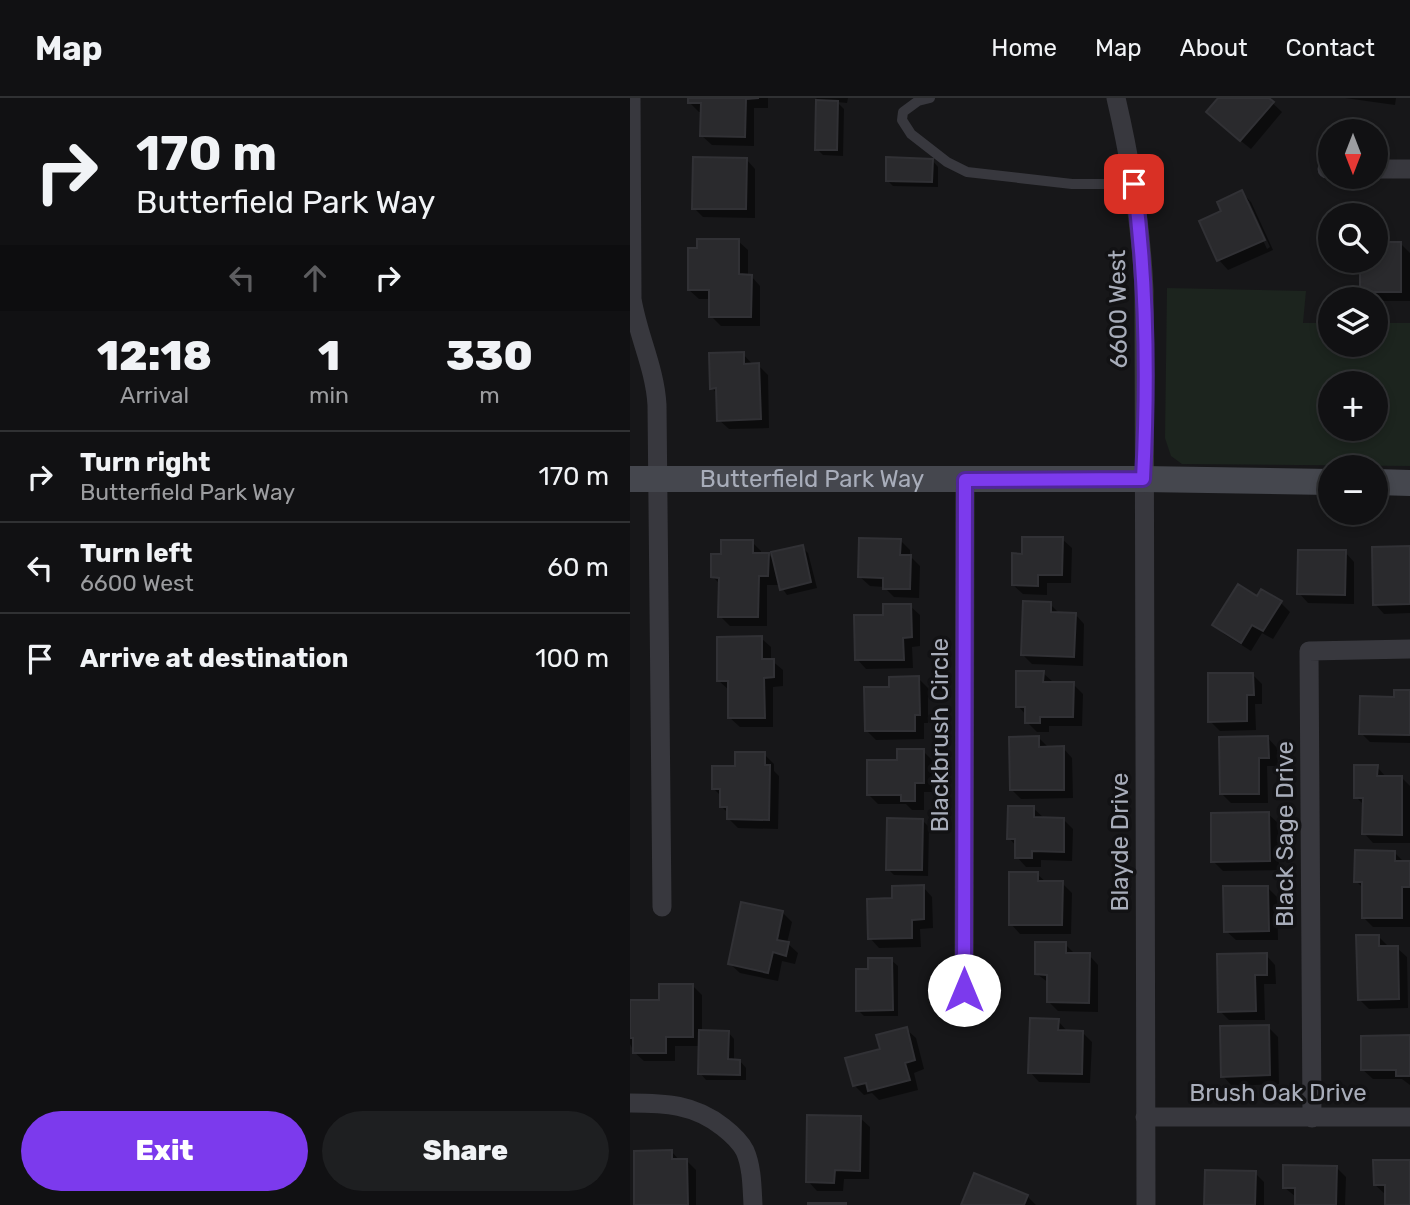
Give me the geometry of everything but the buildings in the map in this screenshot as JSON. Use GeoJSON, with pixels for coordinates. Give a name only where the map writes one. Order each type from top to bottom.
{"type":"FeatureCollection","features":[{"type":"Feature","properties":{"kind":"street"},"geometry":{"type":"LineString","coordinates":[[631,98],[632,299],[656,391],[662,907]]}},
{"type":"Feature","properties":{"kind":"street","name":"6600 West"},"geometry":{"type":"LineString","coordinates":[[1116,98],[1134,184],[1141,236],[1144,290],[1143,479]]}},
{"type":"Feature","properties":{"kind":"street"},"geometry":{"type":"LineString","coordinates":[[1388,169],[1410,169]]}},
{"type":"Feature","properties":{"kind":"street","name":"Butterfield Park Way"},"geometry":{"type":"LineString","coordinates":[[630,479],[1318,482]]}},
{"type":"Feature","properties":{"kind":"street","name":"Blayde Drive"},"geometry":{"type":"LineString","coordinates":[[1143,479],[1146,1205]]}},
{"type":"Feature","properties":{"kind":"street","name":"Blackbrush Circle"},"geometry":{"type":"LineString","coordinates":[[964,990],[965,480]]}},
{"type":"Feature","properties":{"kind":"street"},"geometry":{"type":"LineString","coordinates":[[1388,482],[1410,483]]}},
{"type":"Feature","properties":{"kind":"street","name":"Black Sage Drive"},"geometry":{"type":"LineString","coordinates":[[1312,1118],[1308,651],[1410,649]]}},
{"type":"Feature","properties":{"kind":"street"},"geometry":{"type":"LineString","coordinates":[[630,1103],[683,1106],[713,1119],[736,1138],[750,1165],[753,1205]]}},
{"type":"Feature","properties":{"kind":"street","name":"Brush Oak Drive"},"geometry":{"type":"LineString","coordinates":[[1145,1117],[1410,1117]]}},
{"type":"Feature","properties":{"kind":"lane"},"geometry":{"type":"LineString","coordinates":[[930,98],[918,101],[903,111],[902,120],[924,147],[967,172],[1072,184],[1134,184]]}},
{"type":"Feature","properties":{"kind":"shaded area"},"geometry":{"type":"Polygon","coordinates":[[[1167,288],[1306,291],[1303,323],[1318,323],[1318,357],[1388,357],[1388,323],[1410,323],[1410,466],[1388,466],[1388,455],[1318,455],[1318,465],[1182,464],[1171,456],[1165,438],[1167,288]]]}},
{"type":"Feature","properties":{"kind":"route"},"geometry":{"type":"LineString","coordinates":[[964,990],[965,480],[1143,479],[1144,290],[1134,184]]}}]}
